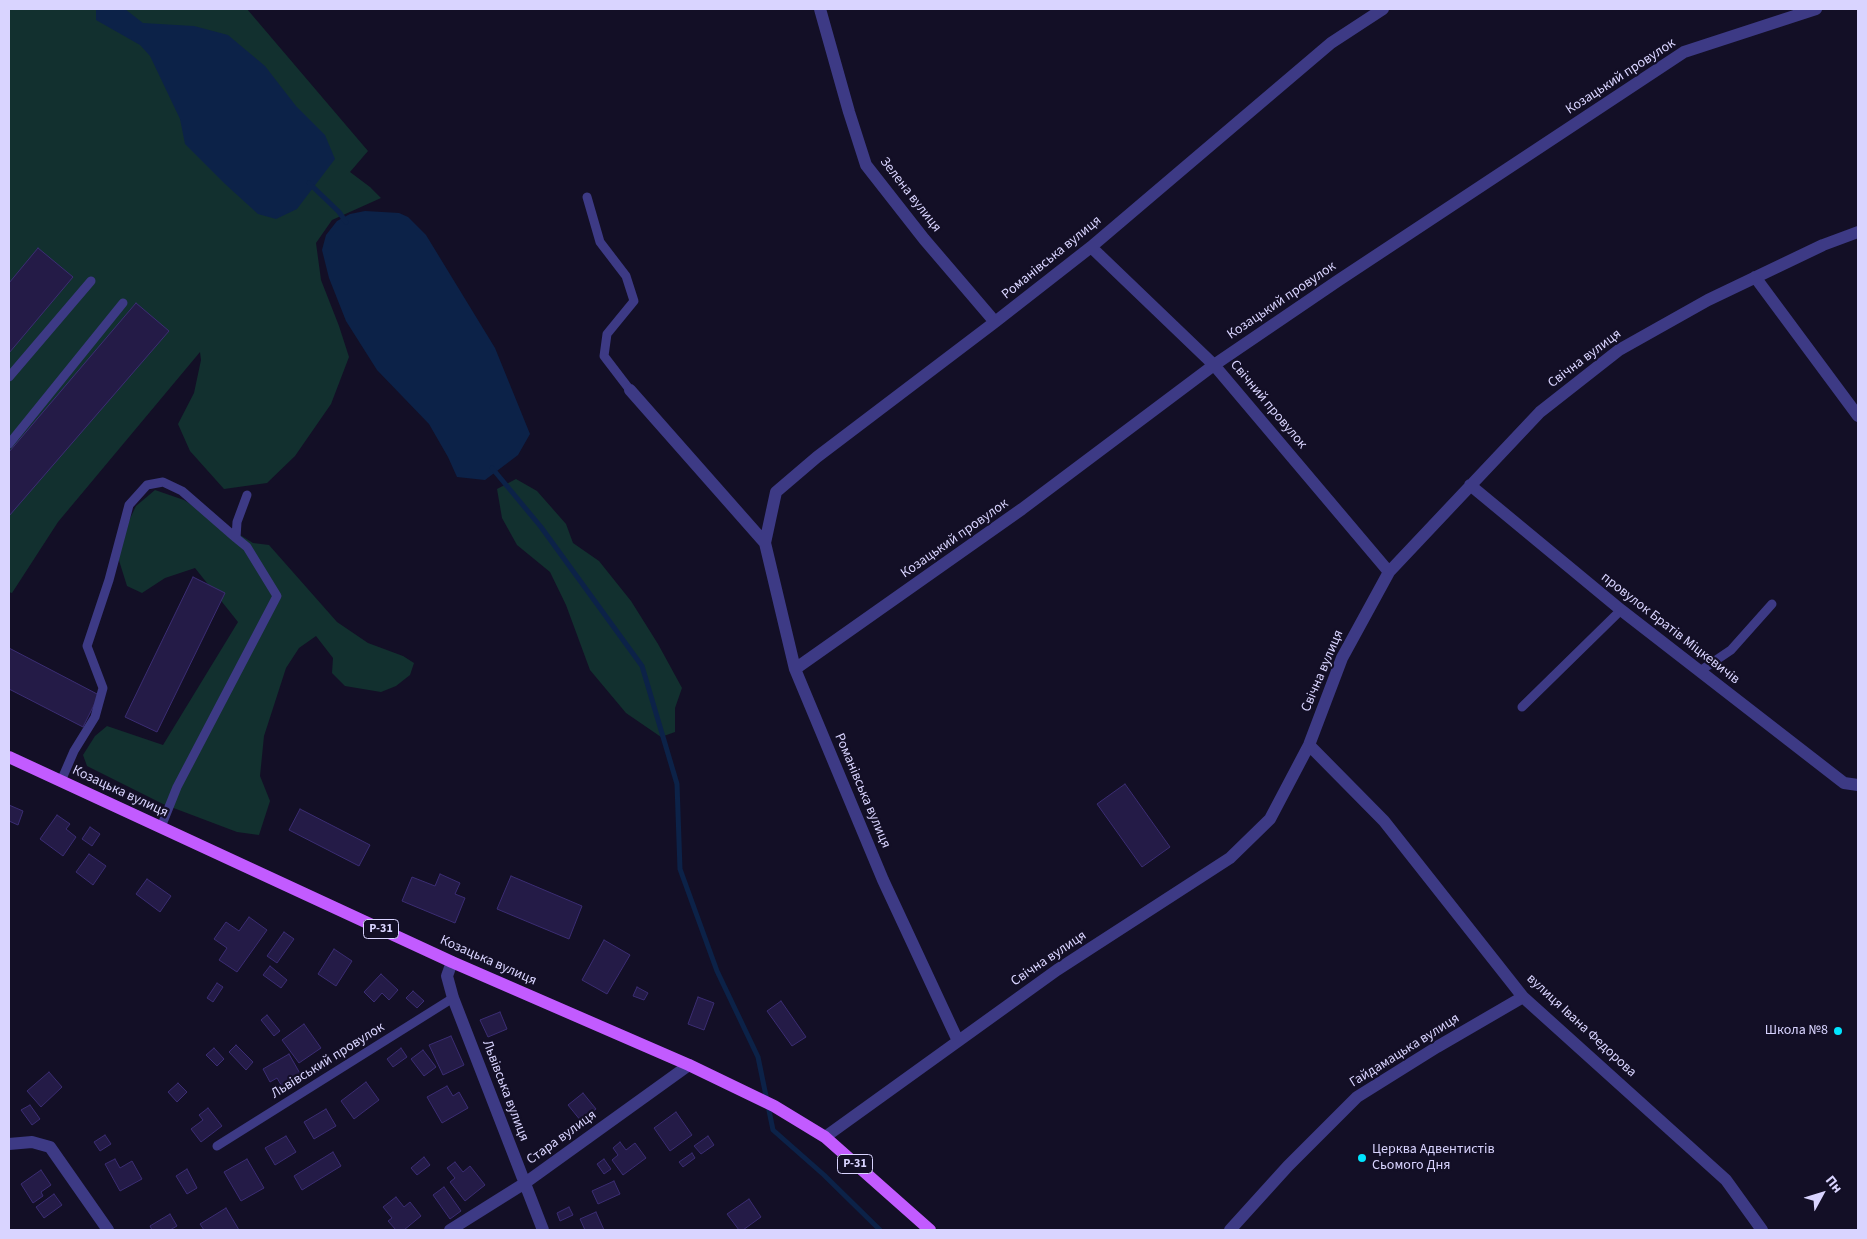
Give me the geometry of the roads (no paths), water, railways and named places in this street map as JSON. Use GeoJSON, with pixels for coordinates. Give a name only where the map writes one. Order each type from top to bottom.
{"type":"FeatureCollection","features":[{"type":"Feature","properties":{"kind":"main road","name":"Козацька вулиця"},"geometry":{"type":"LineString","coordinates":[[9,757],[452,962],[689,1065],[774,1106],[825,1137],[930,1230]]}},
{"type":"Feature","properties":{"kind":"street","name":"Зелена вулиця"},"geometry":{"type":"LineString","coordinates":[[820,9],[866,165],[924,239],[995,322]]}},
{"type":"Feature","properties":{"kind":"street","name":"Романівська вулиця"},"geometry":{"type":"LineString","coordinates":[[958,1041],[883,880],[795,670],[765,543],[776,492],[817,457],[1091,247],[1331,43],[1382,9]]}},
{"type":"Feature","properties":{"kind":"street","name":"Козацький провулок"},"geometry":{"type":"LineString","coordinates":[[795,670],[1022,509],[1214,365],[1684,52],[1816,9]]}},
{"type":"Feature","properties":{"kind":"street","name":"Свічна вулиця"},"geometry":{"type":"LineString","coordinates":[[825,1137],[1058,970],[1230,858],[1270,819],[1310,745],[1342,658],[1389,572],[1540,412],[1619,350],[1708,300],[1823,245],[1858,232]]}},
{"type":"Feature","properties":{"kind":"street","name":"Свічний провулок"},"geometry":{"type":"LineString","coordinates":[[1091,247],[1214,365],[1389,572]]}},
{"type":"Feature","properties":{"kind":"street"},"geometry":{"type":"LineString","coordinates":[[1755,277],[1858,416]]}},
{"type":"Feature","properties":{"kind":"street","name":"Романівська вулиця"},"geometry":{"type":"LineString","coordinates":[[630,390],[765,543]]}},
{"type":"Feature","properties":{"kind":"street","name":"провулок Братів Міцкевичів"},"geometry":{"type":"LineString","coordinates":[[1470,486],[1621,610],[1844,783],[1858,786]]}},
{"type":"Feature","properties":{"kind":"street","name":"вулиця Івана Федорова"},"geometry":{"type":"LineString","coordinates":[[1310,745],[1384,821],[1523,997],[1726,1180],[1762,1230]]}},
{"type":"Feature","properties":{"kind":"street","name":"Львівська вулиця"},"geometry":{"type":"LineString","coordinates":[[452,962],[447,976],[453,998],[543,1230]]}},
{"type":"Feature","properties":{"kind":"street","name":"Гайдамацька вулиця"},"geometry":{"type":"LineString","coordinates":[[1230,1230],[1288,1166],[1357,1097],[1437,1047],[1523,997]]}},
{"type":"Feature","properties":{"kind":"street","name":"Стара вулиця"},"geometry":{"type":"LineString","coordinates":[[450,1230],[525,1183],[689,1065]]}},
{"type":"Feature","properties":{"kind":"street"},"geometry":{"type":"LineString","coordinates":[[9,1144],[32,1142],[50,1147],[108,1230]]}},
{"type":"Feature","properties":{"kind":"lane"},"geometry":{"type":"LineString","coordinates":[[588,197],[600,242],[626,276],[634,301],[607,334],[604,356],[630,390]]}},
{"type":"Feature","properties":{"kind":"lane"},"geometry":{"type":"LineString","coordinates":[[9,377],[91,281]]}},
{"type":"Feature","properties":{"kind":"lane"},"geometry":{"type":"LineString","coordinates":[[9,444],[123,303]]}},
{"type":"Feature","properties":{"kind":"lane"},"geometry":{"type":"LineString","coordinates":[[61,781],[74,751],[95,717],[103,688],[88,646],[109,580],[129,505],[147,485],[163,482],[182,491],[247,547],[276,596],[177,787],[161,827]]}},
{"type":"Feature","properties":{"kind":"lane"},"geometry":{"type":"LineString","coordinates":[[236,538],[237,522],[247,495]]}},
{"type":"Feature","properties":{"kind":"lane"},"geometry":{"type":"LineString","coordinates":[[1700,671],[1731,650],[1772,604]]}},
{"type":"Feature","properties":{"kind":"lane"},"geometry":{"type":"LineString","coordinates":[[1522,707],[1621,610]]}},
{"type":"Feature","properties":{"kind":"lane","name":"Львівський провулок"},"geometry":{"type":"LineString","coordinates":[[218,1146],[453,998]]}},
{"type":"Feature","properties":{"kind":"water"},"geometry":{"type":"Polygon","coordinates":[[[96,9],[125,9],[143,23],[194,26],[228,35],[265,66],[296,106],[325,135],[335,159],[297,209],[276,219],[258,214],[224,183],[185,144],[180,119],[150,56],[140,45],[96,20],[96,9]]]}},
{"type":"Feature","properties":{"kind":"water"},"geometry":{"type":"Polygon","coordinates":[[[365,211],[399,213],[408,217],[426,235],[495,348],[530,434],[518,455],[485,480],[457,477],[429,424],[377,370],[346,321],[329,278],[322,250],[326,235],[337,221],[350,214],[365,211]]]}},
{"type":"Feature","properties":{"kind":"waterway"},"geometry":{"type":"LineString","coordinates":[[309,183],[339,212],[346,222]]}},
{"type":"Feature","properties":{"kind":"waterway"},"geometry":{"type":"LineString","coordinates":[[492,468],[541,527],[642,666],[677,784],[680,869],[717,971],[758,1057],[773,1130],[824,1175],[880,1230]]}},
{"type":"Feature","properties":{"kind":"place","name":"Школа №8"},"geometry":{"type":"Point","coordinates":[1838,1031]}},
{"type":"Feature","properties":{"kind":"place","name":"Церква Адвентистiв Сьомого Дня"},"geometry":{"type":"Point","coordinates":[1362,1158]}}]}
